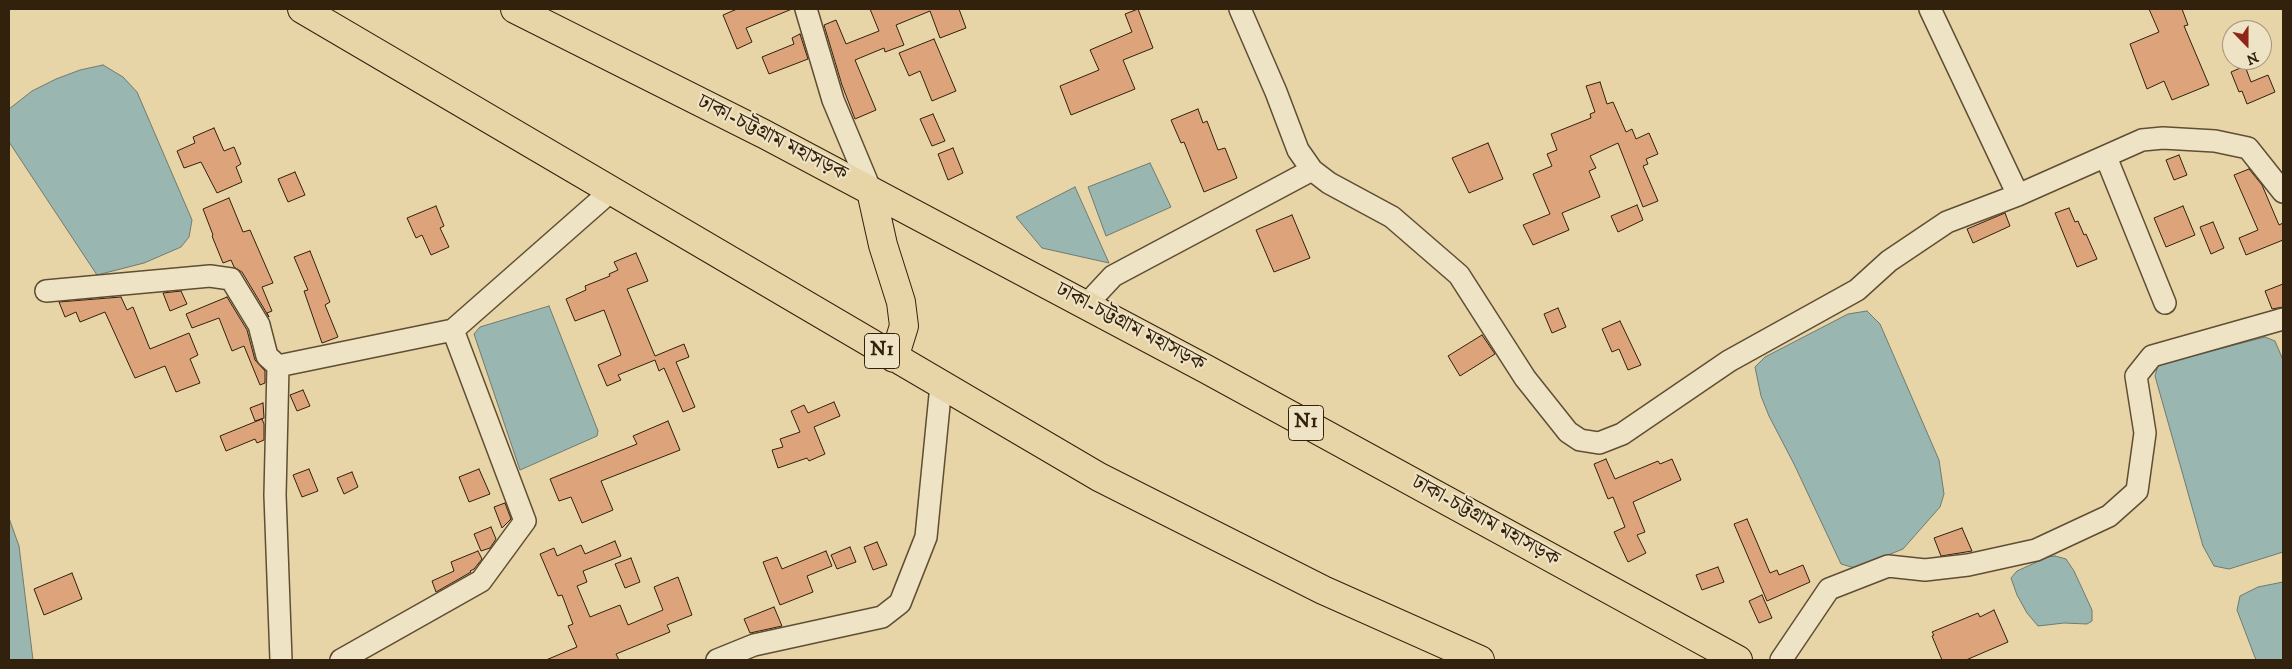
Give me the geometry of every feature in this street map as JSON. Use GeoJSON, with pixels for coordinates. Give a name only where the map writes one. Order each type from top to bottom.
{"type":"FeatureCollection","features":[{"type":"Feature","properties":{"kind":"highway","name":"N1"},"geometry":{"type":"LineString","coordinates":[[302,9],[1099,477],[1323,590],[1480,660]]}},
{"type":"Feature","properties":{"kind":"highway","name":"ঢাকা-চট্টগ্রাম মহাসড়ক"},"geometry":{"type":"LineString","coordinates":[[515,9],[764,134],[1086,305],[1738,660]]}},
{"type":"Feature","properties":{"kind":"highway"},"geometry":{"type":"LineString","coordinates":[[871,191],[883,245],[901,302],[904,326],[894,358]]}},
{"type":"Feature","properties":{"kind":"street"},"geometry":{"type":"LineString","coordinates":[[806,9],[833,100],[871,191]]}},
{"type":"Feature","properties":{"kind":"street"},"geometry":{"type":"LineString","coordinates":[[1240,9],[1276,92],[1298,150],[1312,170],[1329,183],[1392,217],[1458,275],[1525,378],[1568,432],[1580,440],[1599,443],[1622,434],[1729,361],[1857,290],[1889,261],[1947,222],[2018,195],[2142,140],[2163,138],[2215,141],[2248,148],[2283,192]]}},
{"type":"Feature","properties":{"kind":"street"},"geometry":{"type":"LineString","coordinates":[[1930,9],[2018,195]]}},
{"type":"Feature","properties":{"kind":"street"},"geometry":{"type":"LineString","coordinates":[[2106,157],[2165,303]]}},
{"type":"Feature","properties":{"kind":"street"},"geometry":{"type":"LineString","coordinates":[[1086,305],[1113,276],[1312,170]]}},
{"type":"Feature","properties":{"kind":"street"},"geometry":{"type":"LineString","coordinates":[[278,366],[453,330],[611,191]]}},
{"type":"Feature","properties":{"kind":"street"},"geometry":{"type":"LineString","coordinates":[[46,291],[210,276],[231,279],[259,326],[267,356],[278,366],[275,495],[280,660]]}},
{"type":"Feature","properties":{"kind":"street"},"geometry":{"type":"LineString","coordinates":[[1781,660],[1829,589],[1888,566],[1925,570],[1968,565],[2027,552],[2109,516],[2137,491],[2145,433],[2136,376],[2152,356],[2283,319]]}},
{"type":"Feature","properties":{"kind":"street"},"geometry":{"type":"LineString","coordinates":[[341,660],[481,581],[525,521],[453,330]]}},
{"type":"Feature","properties":{"kind":"street"},"geometry":{"type":"LineString","coordinates":[[717,660],[754,645],[882,617],[900,603],[926,537],[941,385]]}},
{"type":"Feature","properties":{"kind":"water"},"geometry":{"type":"Polygon","coordinates":[[[103,65],[123,77],[137,92],[192,220],[189,237],[181,247],[144,263],[97,275],[9,142],[9,109],[32,91],[56,79],[80,70],[103,65]]]}},
{"type":"Feature","properties":{"kind":"water"},"geometry":{"type":"Polygon","coordinates":[[[1150,163],[1171,207],[1106,236],[1088,187],[1150,163]]]}},
{"type":"Feature","properties":{"kind":"water"},"geometry":{"type":"Polygon","coordinates":[[[1075,187],[1109,263],[1042,248],[1016,217],[1075,187]]]}},
{"type":"Feature","properties":{"kind":"water"},"geometry":{"type":"Polygon","coordinates":[[[549,306],[598,431],[597,436],[520,470],[474,334],[480,327],[549,306]]]}},
{"type":"Feature","properties":{"kind":"water"},"geometry":{"type":"Polygon","coordinates":[[[1867,311],[1880,324],[1939,460],[1944,494],[1940,507],[1903,549],[1855,568],[1841,564],[1769,416],[1761,396],[1755,367],[1765,357],[1848,314],[1867,311]]]}},
{"type":"Feature","properties":{"kind":"water"},"geometry":{"type":"Polygon","coordinates":[[[2265,337],[2275,341],[2283,360],[2283,552],[2229,569],[2214,566],[2203,546],[2155,376],[2158,365],[2265,337]]]}},
{"type":"Feature","properties":{"kind":"water"},"geometry":{"type":"Polygon","coordinates":[[[9,518],[19,546],[33,660],[9,660],[9,518]]]}},
{"type":"Feature","properties":{"kind":"water"},"geometry":{"type":"Polygon","coordinates":[[[2055,556],[2066,559],[2074,571],[2092,610],[2092,621],[2087,624],[2064,623],[2038,626],[2027,613],[2017,595],[2011,578],[2017,571],[2048,557],[2055,556]]]}},
{"type":"Feature","properties":{"kind":"water"},"geometry":{"type":"Polygon","coordinates":[[[2283,582],[2283,660],[2256,660],[2237,610],[2240,596],[2258,587],[2283,582]]]}},
{"type":"Feature","properties":{"kind":"building"},"geometry":{"type":"Polygon","coordinates":[[[737,9],[792,9],[746,28],[752,42],[737,49],[723,15],[737,9]]]}},
{"type":"Feature","properties":{"kind":"building"},"geometry":{"type":"Polygon","coordinates":[[[870,9],[959,9],[966,28],[940,38],[930,11],[896,25],[904,45],[885,52],[884,48],[855,60],[876,110],[855,119],[842,85],[824,25],[836,20],[846,44],[879,31],[870,9]]]}},
{"type":"Feature","properties":{"kind":"building"},"geometry":{"type":"Polygon","coordinates":[[[1138,9],[1153,48],[1123,60],[1135,89],[1071,115],[1060,86],[1099,70],[1090,50],[1132,32],[1125,14],[1138,9]]]}},
{"type":"Feature","properties":{"kind":"building"},"geometry":{"type":"Polygon","coordinates":[[[2149,9],[2182,9],[2188,25],[2184,26],[2209,85],[2172,100],[2164,81],[2147,89],[2130,44],[2159,32],[2149,9]]]}},
{"type":"Feature","properties":{"kind":"building"},"geometry":{"type":"Polygon","coordinates":[[[800,34],[808,59],[769,74],[762,57],[794,44],[792,38],[800,34]]]}},
{"type":"Feature","properties":{"kind":"building"},"geometry":{"type":"Polygon","coordinates":[[[934,39],[956,91],[932,101],[920,71],[909,76],[899,53],[934,39]]]}},
{"type":"Feature","properties":{"kind":"building"},"geometry":{"type":"Polygon","coordinates":[[[2246,70],[2251,82],[2268,75],[2275,92],[2247,104],[2242,91],[2239,92],[2231,72],[2246,70]]]}},
{"type":"Feature","properties":{"kind":"building"},"geometry":{"type":"Polygon","coordinates":[[[1600,82],[1607,104],[1613,102],[1626,132],[1632,129],[1636,139],[1649,133],[1658,154],[1646,159],[1648,164],[1643,166],[1658,201],[1643,207],[1618,143],[1590,156],[1596,168],[1589,171],[1600,197],[1562,213],[1569,230],[1533,245],[1523,225],[1550,214],[1533,174],[1552,166],[1547,154],[1557,150],[1551,134],[1591,118],[1590,114],[1595,112],[1586,86],[1600,82]]]}},
{"type":"Feature","properties":{"kind":"building"},"geometry":{"type":"Polygon","coordinates":[[[1198,109],[1203,123],[1207,121],[1218,150],[1225,148],[1237,178],[1204,192],[1184,142],[1181,143],[1171,120],[1198,109]]]}},
{"type":"Feature","properties":{"kind":"building"},"geometry":{"type":"Polygon","coordinates":[[[933,114],[945,141],[932,146],[920,119],[933,114]]]}},
{"type":"Feature","properties":{"kind":"building"},"geometry":{"type":"Polygon","coordinates":[[[214,128],[224,151],[234,147],[241,164],[236,167],[242,182],[217,193],[201,162],[184,168],[177,151],[195,143],[193,137],[214,128]]]}},
{"type":"Feature","properties":{"kind":"building"},"geometry":{"type":"Polygon","coordinates":[[[1488,143],[1503,179],[1469,193],[1452,158],[1488,143]]]}},
{"type":"Feature","properties":{"kind":"building"},"geometry":{"type":"Polygon","coordinates":[[[953,148],[963,173],[948,180],[938,154],[953,148]]]}},
{"type":"Feature","properties":{"kind":"building"},"geometry":{"type":"Polygon","coordinates":[[[2179,155],[2187,175],[2174,180],[2166,160],[2179,155]]]}},
{"type":"Feature","properties":{"kind":"building"},"geometry":{"type":"Polygon","coordinates":[[[2249,169],[2262,185],[2279,225],[2283,223],[2283,240],[2246,255],[2239,238],[2258,230],[2234,175],[2249,169]]]}},
{"type":"Feature","properties":{"kind":"building"},"geometry":{"type":"Polygon","coordinates":[[[295,172],[305,195],[288,202],[278,179],[295,172]]]}},
{"type":"Feature","properties":{"kind":"building"},"geometry":{"type":"Polygon","coordinates":[[[229,198],[243,232],[250,230],[273,283],[262,287],[272,311],[267,313],[269,317],[242,272],[234,267],[231,260],[223,263],[212,236],[203,209],[229,198]]]}},
{"type":"Feature","properties":{"kind":"building"},"geometry":{"type":"Polygon","coordinates":[[[1637,205],[1643,220],[1618,232],[1611,216],[1637,205]]]}},
{"type":"Feature","properties":{"kind":"building"},"geometry":{"type":"Polygon","coordinates":[[[436,206],[444,226],[440,228],[449,247],[431,255],[422,235],[416,238],[407,218],[436,206]]]}},
{"type":"Feature","properties":{"kind":"building"},"geometry":{"type":"Polygon","coordinates":[[[2183,206],[2195,235],[2166,247],[2154,218],[2183,206]]]}},
{"type":"Feature","properties":{"kind":"building"},"geometry":{"type":"Polygon","coordinates":[[[2069,208],[2075,222],[2078,221],[2084,235],[2086,234],[2097,259],[2077,267],[2055,213],[2069,208]]]}},
{"type":"Feature","properties":{"kind":"building"},"geometry":{"type":"Polygon","coordinates":[[[2005,213],[2010,226],[1973,243],[1967,229],[2005,213]]]}},
{"type":"Feature","properties":{"kind":"building"},"geometry":{"type":"Polygon","coordinates":[[[1292,215],[1310,258],[1274,272],[1256,230],[1292,215]]]}},
{"type":"Feature","properties":{"kind":"building"},"geometry":{"type":"Polygon","coordinates":[[[2213,222],[2224,248],[2211,254],[2200,227],[2213,222]]]}},
{"type":"Feature","properties":{"kind":"building"},"geometry":{"type":"Polygon","coordinates":[[[310,251],[330,302],[325,305],[338,337],[322,343],[304,291],[308,290],[294,257],[310,251]]]}},
{"type":"Feature","properties":{"kind":"building"},"geometry":{"type":"Polygon","coordinates":[[[636,253],[648,281],[627,289],[655,356],[684,344],[689,357],[676,362],[695,407],[683,412],[664,368],[659,371],[655,360],[618,375],[621,380],[607,386],[598,365],[621,355],[604,310],[575,321],[566,299],[586,290],[585,286],[610,276],[609,274],[618,270],[614,262],[636,253]]]}},
{"type":"Feature","properties":{"kind":"building"},"geometry":{"type":"Polygon","coordinates":[[[2283,284],[2283,307],[2272,309],[2265,291],[2283,284]]]}},
{"type":"Feature","properties":{"kind":"building"},"geometry":{"type":"Polygon","coordinates":[[[181,291],[187,304],[170,311],[163,293],[181,291]]]}},
{"type":"Feature","properties":{"kind":"building"},"geometry":{"type":"Polygon","coordinates":[[[121,297],[127,310],[133,307],[150,349],[189,333],[198,355],[190,359],[200,383],[176,392],[165,366],[135,378],[105,312],[80,322],[76,312],[65,317],[59,302],[121,297]]]}},
{"type":"Feature","properties":{"kind":"building"},"geometry":{"type":"Polygon","coordinates":[[[227,297],[247,330],[255,360],[265,371],[265,383],[260,385],[244,346],[232,351],[219,318],[192,328],[186,314],[227,297]]]}},
{"type":"Feature","properties":{"kind":"building"},"geometry":{"type":"Polygon","coordinates":[[[1558,308],[1566,327],[1552,333],[1544,314],[1558,308]]]}},
{"type":"Feature","properties":{"kind":"building"},"geometry":{"type":"Polygon","coordinates":[[[1620,321],[1641,365],[1628,370],[1619,349],[1612,352],[1602,329],[1620,321]]]}},
{"type":"Feature","properties":{"kind":"building"},"geometry":{"type":"Polygon","coordinates":[[[1482,335],[1495,354],[1460,376],[1448,356],[1482,335]]]}},
{"type":"Feature","properties":{"kind":"building"},"geometry":{"type":"Polygon","coordinates":[[[303,390],[310,406],[297,411],[290,395],[303,390]]]}},
{"type":"Feature","properties":{"kind":"building"},"geometry":{"type":"Polygon","coordinates":[[[834,402],[840,416],[814,427],[825,454],[809,461],[807,458],[778,468],[772,450],[783,447],[780,439],[800,432],[791,411],[804,405],[808,413],[834,402]]]}},
{"type":"Feature","properties":{"kind":"building"},"geometry":{"type":"Polygon","coordinates":[[[263,403],[264,418],[255,421],[250,408],[263,403]]]}},
{"type":"Feature","properties":{"kind":"building"},"geometry":{"type":"Polygon","coordinates":[[[262,419],[264,424],[264,440],[257,443],[255,439],[226,451],[220,436],[262,419]]]}},
{"type":"Feature","properties":{"kind":"building"},"geometry":{"type":"Polygon","coordinates":[[[668,421],[680,450],[601,481],[613,510],[582,523],[571,497],[559,501],[550,479],[637,444],[633,436],[668,421]]]}},
{"type":"Feature","properties":{"kind":"building"},"geometry":{"type":"Polygon","coordinates":[[[1606,459],[1615,479],[1658,461],[1660,464],[1672,459],[1681,480],[1633,502],[1645,532],[1637,535],[1646,553],[1628,562],[1614,532],[1625,527],[1613,497],[1608,499],[1594,464],[1606,459]]]}},
{"type":"Feature","properties":{"kind":"building"},"geometry":{"type":"Polygon","coordinates":[[[309,469],[318,491],[302,497],[293,475],[309,469]]]}},
{"type":"Feature","properties":{"kind":"building"},"geometry":{"type":"Polygon","coordinates":[[[479,469],[490,494],[469,502],[459,477],[479,469]]]}},
{"type":"Feature","properties":{"kind":"building"},"geometry":{"type":"Polygon","coordinates":[[[352,472],[358,487],[344,494],[337,478],[352,472]]]}},
{"type":"Feature","properties":{"kind":"building"},"geometry":{"type":"Polygon","coordinates":[[[505,503],[511,519],[502,528],[494,507],[505,503]]]}},
{"type":"Feature","properties":{"kind":"building"},"geometry":{"type":"Polygon","coordinates":[[[1747,519],[1770,573],[1777,570],[1779,575],[1803,565],[1810,582],[1767,601],[1734,524],[1747,519]]]}},
{"type":"Feature","properties":{"kind":"building"},"geometry":{"type":"Polygon","coordinates":[[[491,527],[496,539],[490,548],[481,551],[474,534],[491,527]]]}},
{"type":"Feature","properties":{"kind":"building"},"geometry":{"type":"Polygon","coordinates":[[[1962,528],[1972,551],[1941,556],[1934,538],[1962,528]]]}},
{"type":"Feature","properties":{"kind":"building"},"geometry":{"type":"Polygon","coordinates":[[[615,541],[621,556],[583,571],[587,582],[577,586],[590,617],[620,605],[628,625],[663,610],[654,587],[678,577],[692,615],[667,625],[670,632],[616,654],[619,660],[546,660],[577,647],[568,626],[573,624],[562,595],[558,596],[540,554],[554,548],[557,556],[581,545],[585,554],[615,541]]]}},
{"type":"Feature","properties":{"kind":"building"},"geometry":{"type":"Polygon","coordinates":[[[877,542],[887,565],[873,570],[864,547],[877,542]]]}},
{"type":"Feature","properties":{"kind":"building"},"geometry":{"type":"Polygon","coordinates":[[[850,547],[856,562],[837,569],[831,555],[850,547]]]}},
{"type":"Feature","properties":{"kind":"building"},"geometry":{"type":"Polygon","coordinates":[[[478,551],[482,559],[471,572],[436,592],[432,581],[454,571],[451,562],[478,551]]]}},
{"type":"Feature","properties":{"kind":"building"},"geometry":{"type":"Polygon","coordinates":[[[826,551],[832,566],[807,576],[813,592],[780,605],[763,562],[777,557],[782,569],[826,551]]]}},
{"type":"Feature","properties":{"kind":"building"},"geometry":{"type":"Polygon","coordinates":[[[631,558],[640,582],[625,588],[615,564],[631,558]]]}},
{"type":"Feature","properties":{"kind":"building"},"geometry":{"type":"Polygon","coordinates":[[[1718,567],[1724,582],[1702,590],[1696,575],[1718,567]]]}},
{"type":"Feature","properties":{"kind":"building"},"geometry":{"type":"Polygon","coordinates":[[[72,573],[82,599],[44,615],[34,589],[72,573]]]}},
{"type":"Feature","properties":{"kind":"building"},"geometry":{"type":"Polygon","coordinates":[[[1762,595],[1772,618],[1759,623],[1749,601],[1762,595]]]}},
{"type":"Feature","properties":{"kind":"building"},"geometry":{"type":"Polygon","coordinates":[[[774,607],[782,626],[750,633],[744,619],[774,607]]]}},
{"type":"Feature","properties":{"kind":"building"},"geometry":{"type":"Polygon","coordinates":[[[1994,610],[2008,642],[1966,660],[1942,660],[1932,632],[1978,613],[1980,617],[1994,610]]]}}]}
